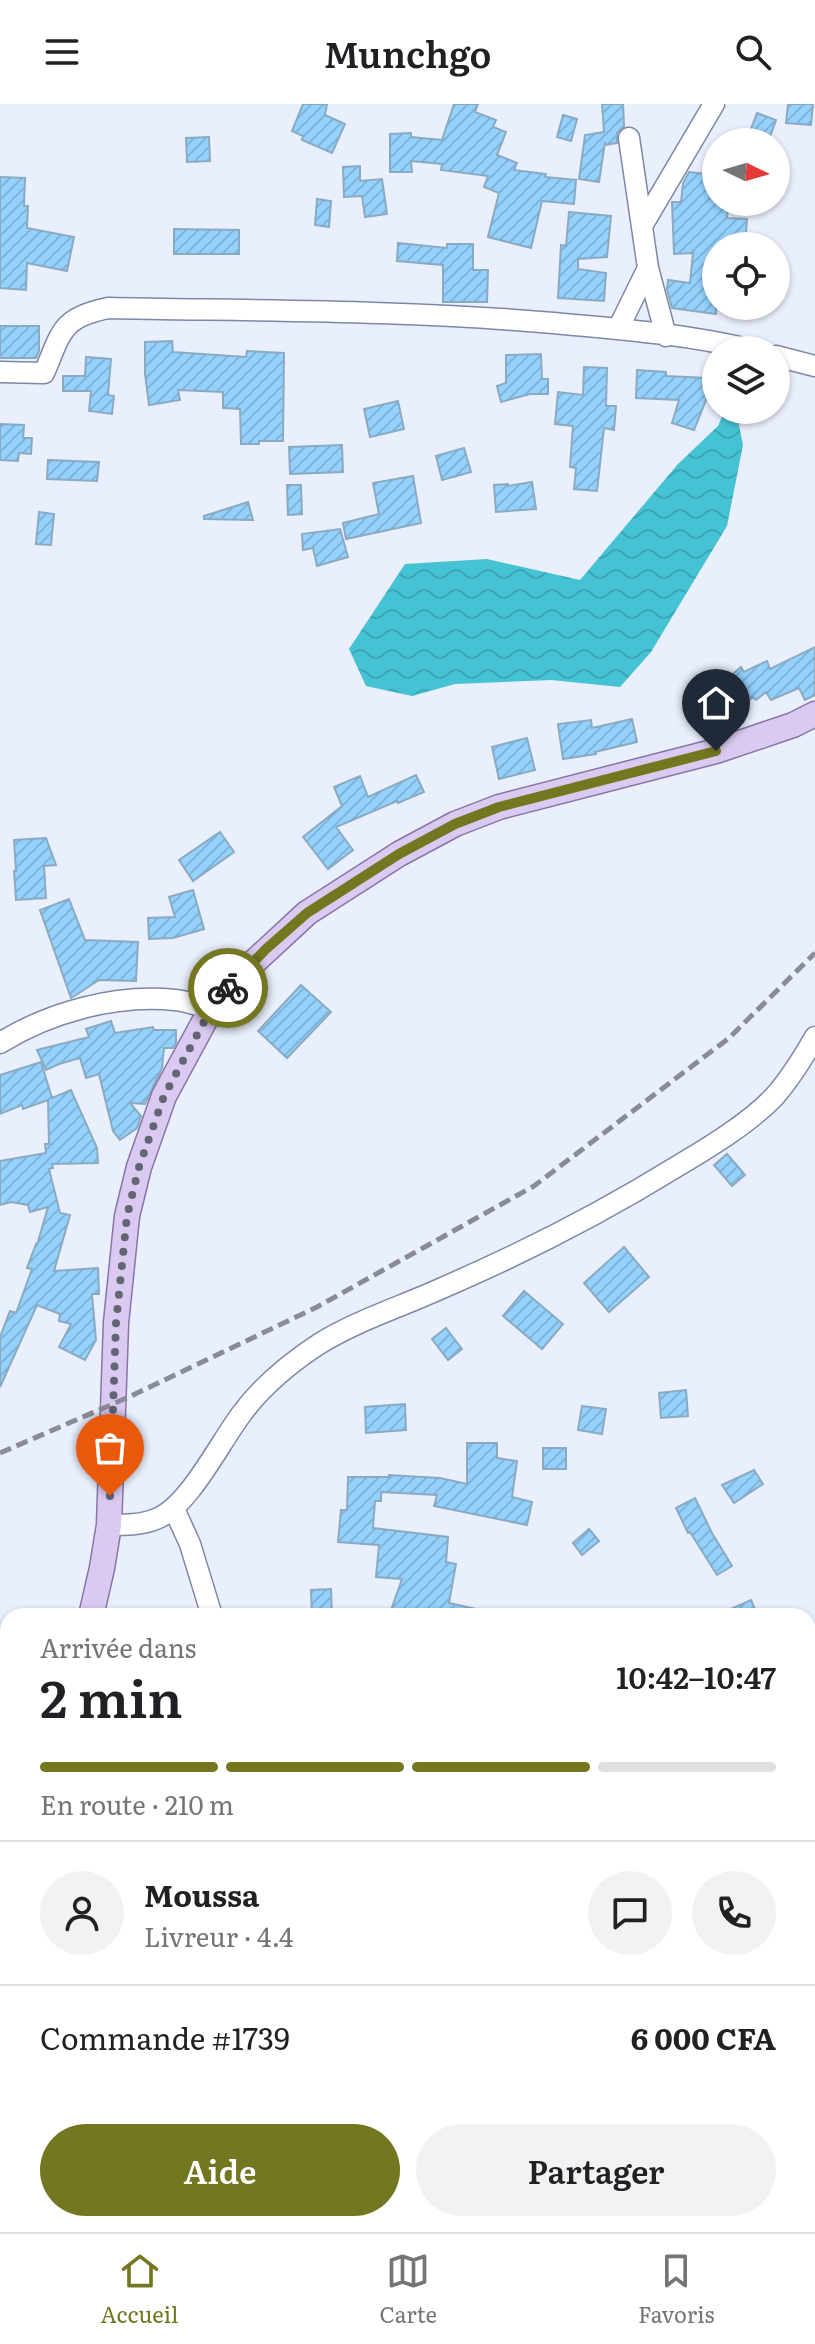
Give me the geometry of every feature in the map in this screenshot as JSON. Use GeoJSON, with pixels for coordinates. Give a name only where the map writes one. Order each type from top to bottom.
{"type":"FeatureCollection","features":[{"type":"Feature","properties":{"kind":"main road"},"geometry":{"type":"LineString","coordinates":[[93,1608],[109,1525],[116,1323],[127,1216],[139,1167],[164,1096],[211,1009],[248,966],[307,913],[399,854],[455,824],[499,807],[716,751],[793,725],[815,714]]}},
{"type":"Feature","properties":{"kind":"street"},"geometry":{"type":"LineString","coordinates":[[642,226],[714,104]]}},
{"type":"Feature","properties":{"kind":"street"},"geometry":{"type":"LineString","coordinates":[[629,138],[648,268],[666,336]]}},
{"type":"Feature","properties":{"kind":"street"},"geometry":{"type":"LineString","coordinates":[[618,329],[648,268]]}},
{"type":"Feature","properties":{"kind":"street"},"geometry":{"type":"LineString","coordinates":[[0,372],[44,373],[63,327],[85,313],[108,308],[362,312],[495,318],[702,340]]}},
{"type":"Feature","properties":{"kind":"street"},"geometry":{"type":"LineString","coordinates":[[790,360],[815,366]]}},
{"type":"Feature","properties":{"kind":"street"},"geometry":{"type":"LineString","coordinates":[[0,1043],[15,1033],[82,1008],[134,1000],[177,1000],[211,1009]]}},
{"type":"Feature","properties":{"kind":"street"},"geometry":{"type":"LineString","coordinates":[[109,1525],[130,1525],[157,1519],[174,1509],[243,1412],[293,1361],[331,1337],[582,1222],[703,1151],[775,1096],[815,1037]]}},
{"type":"Feature","properties":{"kind":"street"},"geometry":{"type":"LineString","coordinates":[[174,1509],[190,1544],[210,1608]]}},
{"type":"Feature","properties":{"kind":"water"},"geometry":{"type":"Polygon","coordinates":[[[739,424],[743,445],[727,526],[651,652],[620,687],[551,680],[455,684],[412,696],[366,686],[349,649],[405,564],[487,559],[580,580],[678,464],[718,426],[739,424]]]}},
{"type":"Feature","properties":{"kind":"building"},"geometry":{"type":"Polygon","coordinates":[[[303,104],[327,104],[325,115],[345,124],[332,153],[302,140],[303,136],[292,131],[303,104]]]}},
{"type":"Feature","properties":{"kind":"building"},"geometry":{"type":"Polygon","coordinates":[[[454,104],[478,104],[475,112],[496,120],[493,127],[506,132],[497,155],[517,163],[514,170],[576,180],[574,204],[542,201],[531,248],[488,237],[499,193],[484,187],[488,176],[441,170],[442,164],[411,161],[412,172],[390,172],[390,134],[411,133],[411,137],[442,140],[454,104]]]}},
{"type":"Feature","properties":{"kind":"building"},"geometry":{"type":"Polygon","coordinates":[[[602,104],[623,104],[624,126],[617,133],[617,143],[605,145],[605,142],[599,182],[579,179],[585,135],[604,132],[602,104]]]}},
{"type":"Feature","properties":{"kind":"building"},"geometry":{"type":"Polygon","coordinates":[[[788,104],[813,104],[811,125],[786,123],[788,104]]]}},
{"type":"Feature","properties":{"kind":"building"},"geometry":{"type":"Polygon","coordinates":[[[757,113],[776,120],[773,128],[751,128],[757,113]]]}},
{"type":"Feature","properties":{"kind":"building"},"geometry":{"type":"Polygon","coordinates":[[[563,115],[577,119],[571,141],[557,137],[563,115]]]}},
{"type":"Feature","properties":{"kind":"building"},"geometry":{"type":"Polygon","coordinates":[[[209,137],[210,161],[187,162],[186,138],[209,137]]]}},
{"type":"Feature","properties":{"kind":"building"},"geometry":{"type":"Polygon","coordinates":[[[360,166],[360,181],[382,179],[387,214],[365,217],[362,196],[344,197],[343,167],[360,166]]]}},
{"type":"Feature","properties":{"kind":"building"},"geometry":{"type":"Polygon","coordinates":[[[689,172],[702,173],[702,216],[747,219],[746,232],[702,232],[702,312],[672,308],[667,289],[668,280],[690,283],[693,253],[674,254],[672,202],[681,202],[683,183],[689,172]]]}},
{"type":"Feature","properties":{"kind":"building"},"geometry":{"type":"Polygon","coordinates":[[[0,177],[25,178],[27,228],[74,237],[67,271],[27,263],[26,290],[0,288],[0,177]]]}},
{"type":"Feature","properties":{"kind":"building"},"geometry":{"type":"Polygon","coordinates":[[[317,199],[331,201],[329,227],[315,225],[317,199]]]}},
{"type":"Feature","properties":{"kind":"building"},"geometry":{"type":"Polygon","coordinates":[[[569,212],[611,216],[607,257],[578,259],[578,269],[606,273],[604,301],[558,298],[561,245],[566,246],[569,212]]]}},
{"type":"Feature","properties":{"kind":"building"},"geometry":{"type":"Polygon","coordinates":[[[174,229],[239,230],[239,254],[174,254],[174,229]]]}},
{"type":"Feature","properties":{"kind":"building"},"geometry":{"type":"Polygon","coordinates":[[[398,243],[447,248],[447,244],[473,244],[473,270],[488,270],[487,302],[443,302],[443,265],[397,261],[398,243]]]}},
{"type":"Feature","properties":{"kind":"building"},"geometry":{"type":"Polygon","coordinates":[[[0,326],[39,326],[36,358],[0,358],[0,326]]]}},
{"type":"Feature","properties":{"kind":"building"},"geometry":{"type":"Polygon","coordinates":[[[172,341],[173,352],[246,357],[247,351],[284,353],[283,441],[241,444],[240,409],[223,408],[223,392],[178,390],[180,400],[149,405],[145,342],[172,341]]]}},
{"type":"Feature","properties":{"kind":"building"},"geometry":{"type":"Polygon","coordinates":[[[541,354],[542,379],[548,379],[548,394],[530,394],[501,402],[497,386],[506,383],[506,355],[541,354]]]}},
{"type":"Feature","properties":{"kind":"building"},"geometry":{"type":"Polygon","coordinates":[[[86,357],[111,359],[108,395],[114,396],[112,414],[89,411],[91,391],[63,391],[63,376],[85,376],[86,357]]]}},
{"type":"Feature","properties":{"kind":"building"},"geometry":{"type":"Polygon","coordinates":[[[584,367],[607,368],[606,406],[616,406],[614,430],[604,428],[597,491],[574,489],[576,468],[570,467],[573,426],[555,424],[558,392],[583,395],[584,367]]]}},
{"type":"Feature","properties":{"kind":"building"},"geometry":{"type":"Polygon","coordinates":[[[637,370],[666,372],[666,376],[702,378],[702,410],[694,430],[672,423],[679,400],[636,398],[637,370]]]}},
{"type":"Feature","properties":{"kind":"building"},"geometry":{"type":"Polygon","coordinates":[[[398,401],[404,429],[370,437],[364,409],[398,401]]]}},
{"type":"Feature","properties":{"kind":"building"},"geometry":{"type":"Polygon","coordinates":[[[0,424],[24,425],[23,438],[32,438],[31,454],[19,453],[18,461],[0,460],[0,424]]]}},
{"type":"Feature","properties":{"kind":"building"},"geometry":{"type":"Polygon","coordinates":[[[342,445],[343,472],[290,474],[289,447],[342,445]]]}},
{"type":"Feature","properties":{"kind":"building"},"geometry":{"type":"Polygon","coordinates":[[[464,448],[471,472],[442,480],[436,456],[464,448]]]}},
{"type":"Feature","properties":{"kind":"building"},"geometry":{"type":"Polygon","coordinates":[[[48,460],[99,462],[97,481],[47,479],[48,460]]]}},
{"type":"Feature","properties":{"kind":"building"},"geometry":{"type":"Polygon","coordinates":[[[413,476],[421,523],[346,539],[343,523],[379,514],[373,483],[413,476]]]}},
{"type":"Feature","properties":{"kind":"building"},"geometry":{"type":"Polygon","coordinates":[[[532,482],[536,509],[496,512],[494,485],[532,482]]]}},
{"type":"Feature","properties":{"kind":"building"},"geometry":{"type":"Polygon","coordinates":[[[287,485],[301,485],[302,514],[288,515],[287,485]]]}},
{"type":"Feature","properties":{"kind":"building"},"geometry":{"type":"Polygon","coordinates":[[[248,502],[253,520],[204,519],[204,516],[248,502]]]}},
{"type":"Feature","properties":{"kind":"building"},"geometry":{"type":"Polygon","coordinates":[[[39,512],[54,514],[51,545],[36,544],[39,512]]]}},
{"type":"Feature","properties":{"kind":"building"},"geometry":{"type":"Polygon","coordinates":[[[340,529],[348,557],[317,566],[313,548],[303,550],[302,534],[340,529]]]}},
{"type":"Feature","properties":{"kind":"building"},"geometry":{"type":"Polygon","coordinates":[[[815,647],[815,695],[805,700],[799,688],[771,700],[766,692],[756,700],[753,697],[723,722],[709,706],[715,700],[710,693],[741,667],[744,672],[767,661],[770,669],[815,647]]]}},
{"type":"Feature","properties":{"kind":"building"},"geometry":{"type":"Polygon","coordinates":[[[632,719],[637,742],[596,754],[563,759],[558,724],[591,720],[592,728],[632,719]]]}},
{"type":"Feature","properties":{"kind":"building"},"geometry":{"type":"Polygon","coordinates":[[[527,738],[535,770],[499,779],[492,747],[527,738]]]}},
{"type":"Feature","properties":{"kind":"building"},"geometry":{"type":"Polygon","coordinates":[[[416,775],[424,792],[336,827],[353,850],[328,869],[303,837],[342,806],[334,787],[360,776],[368,797],[416,775]]]}},
{"type":"Feature","properties":{"kind":"building"},"geometry":{"type":"Polygon","coordinates":[[[220,832],[234,852],[193,881],[179,860],[220,832]]]}},
{"type":"Feature","properties":{"kind":"building"},"geometry":{"type":"Polygon","coordinates":[[[46,838],[56,865],[44,866],[46,898],[16,900],[14,840],[46,838]]]}},
{"type":"Feature","properties":{"kind":"building"},"geometry":{"type":"Polygon","coordinates":[[[193,890],[204,929],[173,938],[149,939],[148,918],[175,917],[169,897],[193,890]]]}},
{"type":"Feature","properties":{"kind":"building"},"geometry":{"type":"Polygon","coordinates":[[[69,899],[85,940],[138,942],[136,981],[99,980],[71,998],[40,910],[69,899]]]}},
{"type":"Feature","properties":{"kind":"building"},"geometry":{"type":"Polygon","coordinates":[[[301,985],[331,1012],[287,1058],[258,1031],[301,985]]]}},
{"type":"Feature","properties":{"kind":"building"},"geometry":{"type":"Polygon","coordinates":[[[111,1021],[115,1033],[153,1027],[154,1030],[176,1030],[176,1043],[173,1048],[164,1048],[162,1068],[145,1104],[130,1103],[141,1116],[137,1128],[120,1140],[113,1131],[99,1074],[86,1078],[80,1058],[46,1070],[37,1050],[89,1037],[86,1029],[111,1021]]]}},
{"type":"Feature","properties":{"kind":"building"},"geometry":{"type":"Polygon","coordinates":[[[41,1062],[52,1098],[71,1090],[97,1148],[98,1163],[52,1164],[53,1168],[49,1169],[60,1213],[70,1215],[54,1271],[98,1268],[99,1294],[92,1294],[96,1340],[85,1360],[59,1347],[71,1324],[59,1321],[60,1314],[37,1305],[0,1387],[0,1337],[10,1311],[16,1313],[32,1269],[27,1268],[48,1207],[30,1212],[28,1205],[11,1202],[0,1205],[0,1161],[46,1153],[45,1144],[49,1144],[48,1100],[23,1109],[22,1105],[0,1114],[0,1075],[41,1062]]]}},
{"type":"Feature","properties":{"kind":"building"},"geometry":{"type":"Polygon","coordinates":[[[727,1154],[745,1175],[732,1186],[714,1165],[727,1154]]]}},
{"type":"Feature","properties":{"kind":"building"},"geometry":{"type":"Polygon","coordinates":[[[624,1247],[649,1277],[609,1312],[584,1283],[624,1247]]]}},
{"type":"Feature","properties":{"kind":"building"},"geometry":{"type":"Polygon","coordinates":[[[524,1291],[563,1324],[542,1349],[503,1316],[524,1291]]]}},
{"type":"Feature","properties":{"kind":"building"},"geometry":{"type":"Polygon","coordinates":[[[446,1328],[462,1349],[448,1360],[432,1339],[446,1328]]]}},
{"type":"Feature","properties":{"kind":"building"},"geometry":{"type":"Polygon","coordinates":[[[686,1390],[688,1416],[661,1418],[659,1393],[686,1390]]]}},
{"type":"Feature","properties":{"kind":"building"},"geometry":{"type":"Polygon","coordinates":[[[405,1404],[406,1430],[366,1433],[365,1407],[405,1404]]]}},
{"type":"Feature","properties":{"kind":"building"},"geometry":{"type":"Polygon","coordinates":[[[582,1406],[606,1409],[602,1434],[578,1430],[582,1406]]]}},
{"type":"Feature","properties":{"kind":"building"},"geometry":{"type":"Polygon","coordinates":[[[467,1443],[497,1443],[497,1458],[517,1461],[512,1497],[532,1502],[527,1525],[434,1506],[437,1495],[381,1492],[381,1501],[375,1501],[373,1528],[448,1537],[446,1562],[456,1564],[449,1603],[472,1608],[392,1608],[402,1579],[376,1577],[379,1545],[338,1542],[341,1510],[347,1510],[348,1477],[389,1475],[440,1478],[467,1484],[467,1443]]]}},
{"type":"Feature","properties":{"kind":"building"},"geometry":{"type":"Polygon","coordinates":[[[543,1448],[566,1448],[566,1469],[543,1469],[543,1448]]]}},
{"type":"Feature","properties":{"kind":"building"},"geometry":{"type":"Polygon","coordinates":[[[754,1470],[763,1484],[734,1503],[722,1485],[754,1470]]]}},
{"type":"Feature","properties":{"kind":"building"},"geometry":{"type":"Polygon","coordinates":[[[695,1498],[732,1566],[717,1575],[688,1533],[676,1508],[695,1498]]]}},
{"type":"Feature","properties":{"kind":"building"},"geometry":{"type":"Polygon","coordinates":[[[589,1529],[599,1541],[582,1555],[573,1543],[589,1529]]]}},
{"type":"Feature","properties":{"kind":"building"},"geometry":{"type":"Polygon","coordinates":[[[331,1589],[332,1608],[312,1608],[311,1590],[331,1589]]]}},
{"type":"Feature","properties":{"kind":"building"},"geometry":{"type":"Polygon","coordinates":[[[751,1600],[754,1608],[733,1608],[751,1600]]]}},
{"type":"Feature","properties":{"kind":"railway"},"geometry":{"type":"LineString","coordinates":[[0,1453],[129,1397],[317,1307],[534,1186],[729,1038],[815,953]]}},
{"type":"Feature","properties":{"kind":"way so far"},"geometry":{"type":"LineString","coordinates":[[110,1496],[116,1323],[127,1216],[139,1167],[164,1096],[211,1009],[228,988]]}},
{"type":"Feature","properties":{"kind":"route"},"geometry":{"type":"LineString","coordinates":[[228,988],[307,913],[399,854],[455,824],[499,807],[716,751]]}}]}
